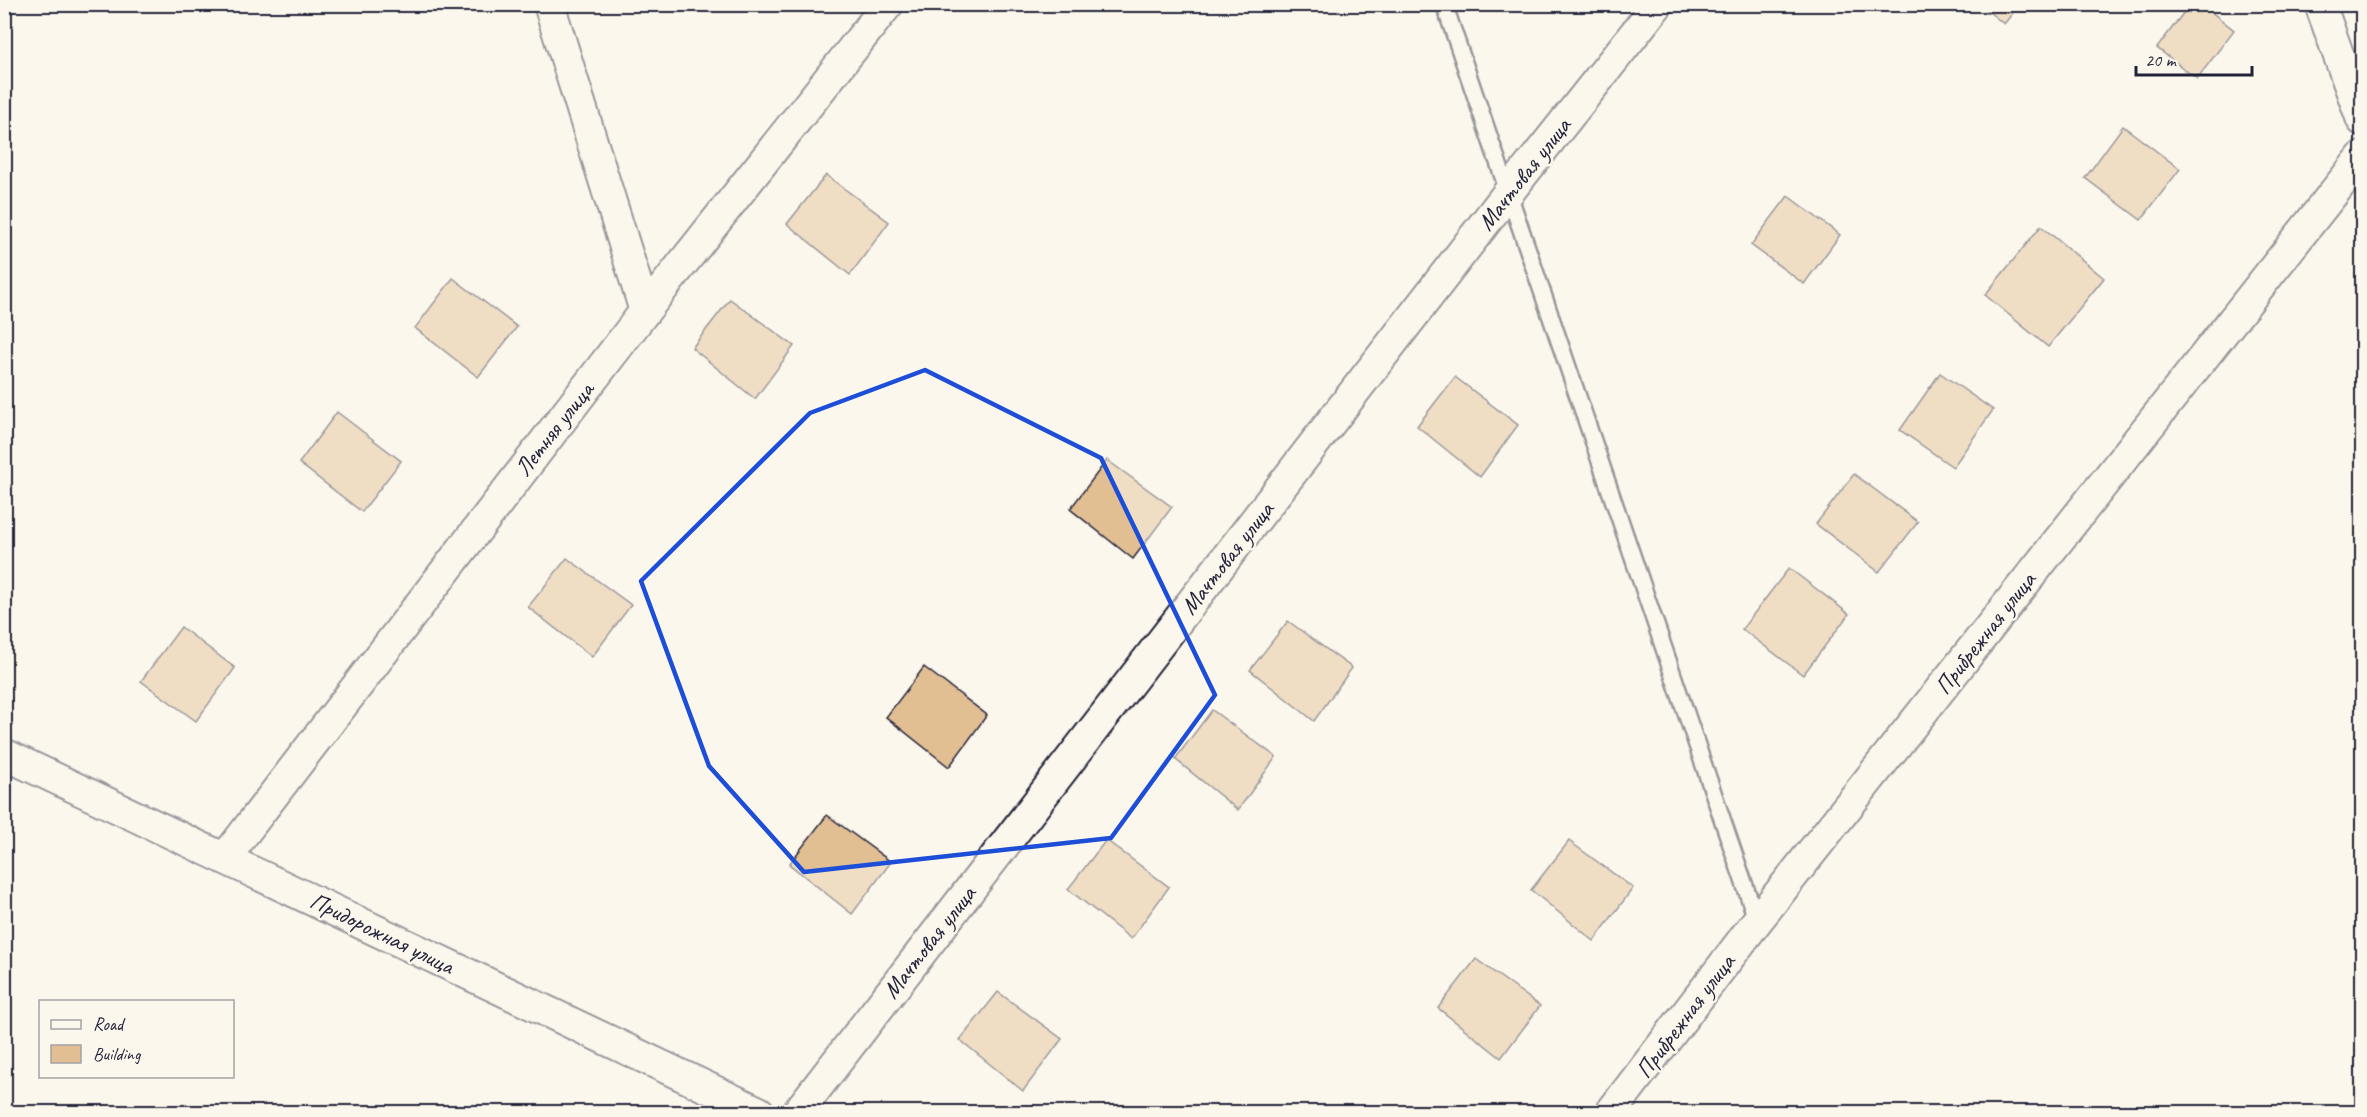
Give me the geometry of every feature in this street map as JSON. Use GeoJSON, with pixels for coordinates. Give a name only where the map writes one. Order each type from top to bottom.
{"type":"FeatureCollection","features":[{"type":"Feature","properties":{"kind":"street"},"geometry":{"type":"LineString","coordinates":[[549,4],[645,311]]}},
{"type":"Feature","properties":{"kind":"street","name":"Летняя улица"},"geometry":{"type":"LineString","coordinates":[[225,858],[645,311],[888,4]]}},
{"type":"Feature","properties":{"kind":"street","name":"Мачтовая улица"},"geometry":{"type":"LineString","coordinates":[[798,1113],[1508,193],[1658,4]]}},
{"type":"Feature","properties":{"kind":"street"},"geometry":{"type":"LineString","coordinates":[[2320,4],[2362,120]]}},
{"type":"Feature","properties":{"kind":"street","name":"Прибрежная улица"},"geometry":{"type":"LineString","coordinates":[[1611,1113],[1757,921],[2362,157]]}},
{"type":"Feature","properties":{"kind":"street","name":"Придорожная улица"},"geometry":{"type":"LineString","coordinates":[[4,754],[759,1113]]}},
{"type":"Feature","properties":{"kind":"lane"},"geometry":{"type":"LineString","coordinates":[[1444,4],[1757,921]]}},
{"type":"Feature","properties":{"kind":"highlighted area"},"geometry":{"type":"Polygon","coordinates":[[[925,370],[1101,458],[1215,695],[1111,838],[804,872],[709,766],[641,581],[810,413],[925,370]]]}},
{"type":"Feature","properties":{"kind":"building"},"geometry":{"type":"Polygon","coordinates":[[[1979,4],[2020,4],[2004,24],[1979,4]]]}},
{"type":"Feature","properties":{"kind":"building"},"geometry":{"type":"Polygon","coordinates":[[[2190,4],[2201,4],[2234,30],[2197,79],[2157,48],[2190,4]]]}},
{"type":"Feature","properties":{"kind":"building"},"geometry":{"type":"Polygon","coordinates":[[[2123,126],[2180,169],[2141,220],[2085,178],[2123,126]]]}},
{"type":"Feature","properties":{"kind":"building"},"geometry":{"type":"Polygon","coordinates":[[[826,175],[889,222],[850,275],[787,224],[826,175]]]}},
{"type":"Feature","properties":{"kind":"building"},"geometry":{"type":"Polygon","coordinates":[[[1788,196],[1840,235],[1804,284],[1751,245],[1788,196]]]}},
{"type":"Feature","properties":{"kind":"building"},"geometry":{"type":"Polygon","coordinates":[[[2041,226],[2104,278],[2048,347],[1985,295],[2041,226]]]}},
{"type":"Feature","properties":{"kind":"building"},"geometry":{"type":"Polygon","coordinates":[[[453,278],[517,327],[478,377],[415,328],[453,278]]]}},
{"type":"Feature","properties":{"kind":"building"},"geometry":{"type":"Polygon","coordinates":[[[730,299],[794,346],[755,399],[692,348],[730,299]]]}},
{"type":"Feature","properties":{"kind":"building"},"geometry":{"type":"Polygon","coordinates":[[[1940,373],[1993,410],[1953,467],[1900,430],[1940,373]]]}},
{"type":"Feature","properties":{"kind":"building"},"geometry":{"type":"Polygon","coordinates":[[[1455,377],[1518,425],[1480,477],[1417,426],[1455,377]]]}},
{"type":"Feature","properties":{"kind":"building"},"geometry":{"type":"Polygon","coordinates":[[[337,412],[401,461],[362,512],[299,463],[337,412]]]}},
{"type":"Feature","properties":{"kind":"building"},"geometry":{"type":"Polygon","coordinates":[[[1107,460],[1172,507],[1133,559],[1070,509],[1107,460]]]}},
{"type":"Feature","properties":{"kind":"building"},"geometry":{"type":"Polygon","coordinates":[[[1854,474],[1918,522],[1879,572],[1816,524],[1854,474]]]}},
{"type":"Feature","properties":{"kind":"building"},"geometry":{"type":"Polygon","coordinates":[[[567,558],[631,605],[592,657],[528,607],[567,558]]]}},
{"type":"Feature","properties":{"kind":"building"},"geometry":{"type":"Polygon","coordinates":[[[1789,568],[1849,614],[1803,675],[1742,629],[1789,568]]]}},
{"type":"Feature","properties":{"kind":"building"},"geometry":{"type":"Polygon","coordinates":[[[1288,621],[1352,668],[1314,721],[1250,670],[1288,621]]]}},
{"type":"Feature","properties":{"kind":"building"},"geometry":{"type":"Polygon","coordinates":[[[181,627],[235,668],[196,721],[141,681],[181,627]]]}},
{"type":"Feature","properties":{"kind":"building"},"geometry":{"type":"Polygon","coordinates":[[[924,667],[987,715],[949,767],[886,717],[924,667]]]}},
{"type":"Feature","properties":{"kind":"building"},"geometry":{"type":"Polygon","coordinates":[[[1212,710],[1276,757],[1238,810],[1175,759],[1212,710]]]}},
{"type":"Feature","properties":{"kind":"building"},"geometry":{"type":"Polygon","coordinates":[[[827,815],[891,862],[852,914],[789,864],[827,815]]]}},
{"type":"Feature","properties":{"kind":"building"},"geometry":{"type":"Polygon","coordinates":[[[1106,840],[1169,887],[1131,939],[1068,889],[1106,840]]]}},
{"type":"Feature","properties":{"kind":"building"},"geometry":{"type":"Polygon","coordinates":[[[1569,841],[1633,888],[1594,941],[1531,890],[1569,841]]]}},
{"type":"Feature","properties":{"kind":"building"},"geometry":{"type":"Polygon","coordinates":[[[1476,959],[1540,1006],[1501,1058],[1438,1008],[1476,959]]]}},
{"type":"Feature","properties":{"kind":"building"},"geometry":{"type":"Polygon","coordinates":[[[998,992],[1062,1039],[1023,1091],[960,1040],[998,992]]]}}]}
